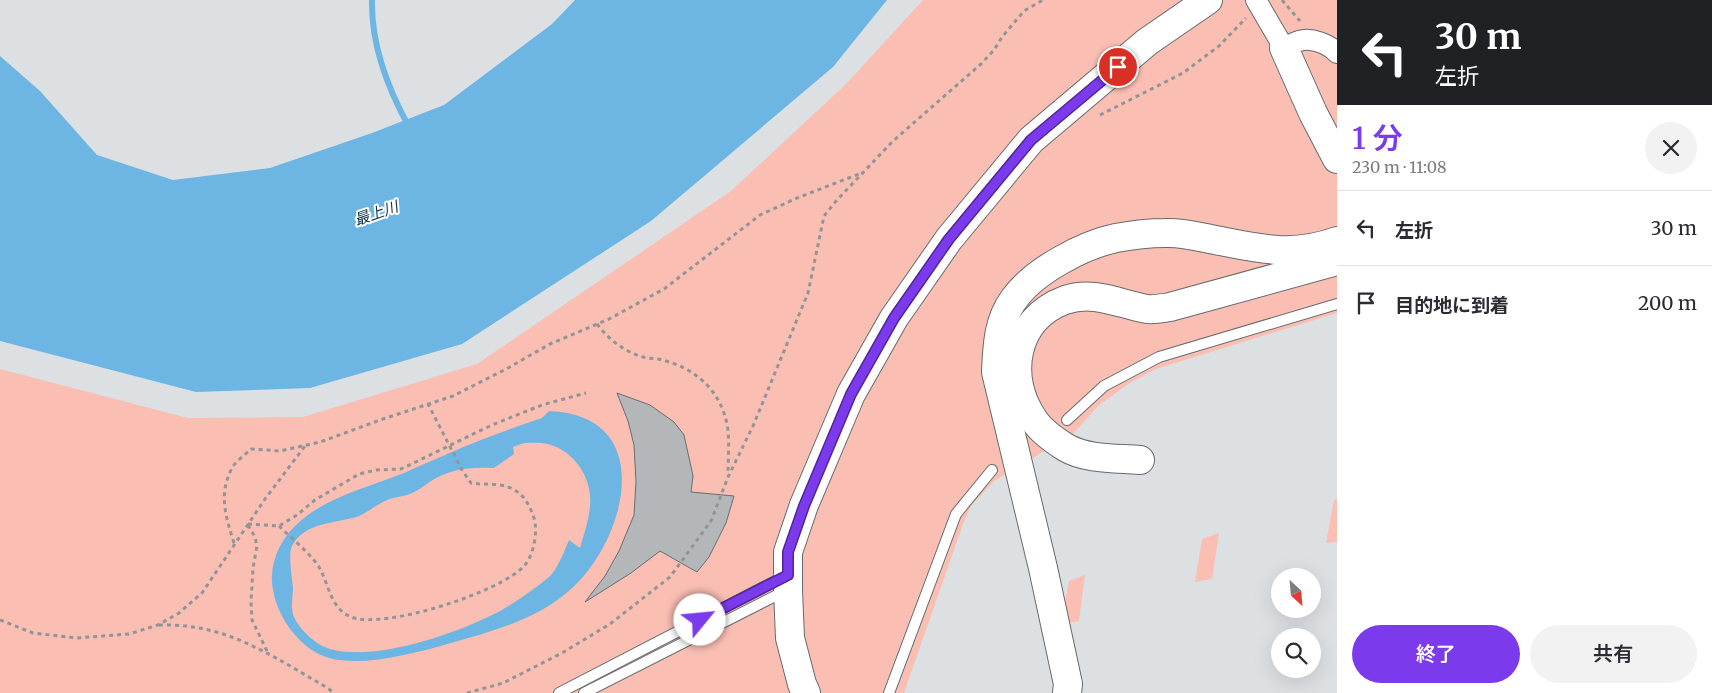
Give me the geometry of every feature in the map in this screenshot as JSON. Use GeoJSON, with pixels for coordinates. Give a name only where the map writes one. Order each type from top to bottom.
{"type":"FeatureCollection","features":[{"type":"Feature","properties":{"kind":"main road"},"geometry":{"type":"LineString","coordinates":[[806,693],[790,638],[788,552],[851,394],[894,318],[949,239],[1031,140],[1147,42],[1208,0]]}},
{"type":"Feature","properties":{"kind":"main road"},"geometry":{"type":"LineString","coordinates":[[1284,48],[1337,121]]}},
{"type":"Feature","properties":{"kind":"main road"},"geometry":{"type":"LineString","coordinates":[[1284,48],[1313,113],[1337,158]]}},
{"type":"Feature","properties":{"kind":"main road"},"geometry":{"type":"LineString","coordinates":[[1067,693],[1068,684],[1045,577],[996,372],[997,344],[1003,320],[1013,300],[1029,283],[1048,269],[1092,246],[1116,238],[1166,232],[1282,251],[1302,250],[1337,241]]}},
{"type":"Feature","properties":{"kind":"main road"},"geometry":{"type":"LineString","coordinates":[[1140,460],[1088,456],[1067,449],[1034,421],[1024,402],[1018,380],[1017,360],[1022,338],[1032,321],[1048,307],[1067,299],[1088,296],[1108,298],[1149,309],[1170,308],[1337,261]]}},
{"type":"Feature","properties":{"kind":"street"},"geometry":{"type":"LineString","coordinates":[[1257,3],[1284,48],[1300,40],[1316,41],[1337,53]]}},
{"type":"Feature","properties":{"kind":"lane"},"geometry":{"type":"LineString","coordinates":[[1067,420],[1104,386],[1159,357],[1337,304]]}},
{"type":"Feature","properties":{"kind":"lane"},"geometry":{"type":"LineString","coordinates":[[889,693],[956,514],[992,470]]}},
{"type":"Feature","properties":{"kind":"lane"},"geometry":{"type":"LineString","coordinates":[[559,693],[788,582]]}},
{"type":"Feature","properties":{"kind":"lane"},"geometry":{"type":"LineString","coordinates":[[584,693],[788,582]]}},
{"type":"Feature","properties":{"kind":"path"},"geometry":{"type":"LineString","coordinates":[[467,693],[503,683],[562,653],[610,624],[670,577],[712,521],[728,477],[753,426],[808,292],[824,216],[892,141],[981,64],[1024,11],[1043,0]]}},
{"type":"Feature","properties":{"kind":"path"},"geometry":{"type":"LineString","coordinates":[[1096,117],[1183,73],[1219,46],[1257,3]]}},
{"type":"Feature","properties":{"kind":"path"},"geometry":{"type":"LineString","coordinates":[[234,543],[225,513],[224,495],[233,467],[252,449],[280,451],[320,442],[453,396],[550,344],[597,324],[664,289],[760,215],[797,198],[862,173]]}},
{"type":"Feature","properties":{"kind":"path"},"geometry":{"type":"LineString","coordinates":[[597,324],[606,336],[632,352],[644,357],[660,359],[678,365],[702,378],[718,401],[727,423],[728,477]]}},
{"type":"Feature","properties":{"kind":"path"},"geometry":{"type":"LineString","coordinates":[[247,524],[280,526],[315,500],[359,474],[376,470],[402,469],[492,425],[542,405],[586,394]]}},
{"type":"Feature","properties":{"kind":"path"},"geometry":{"type":"LineString","coordinates":[[280,526],[318,567],[334,602],[342,612],[352,617],[367,620],[387,618],[442,606],[489,588],[512,576],[526,564],[531,552],[536,526],[525,498],[507,486],[471,483],[462,470],[428,404]]}},
{"type":"Feature","properties":{"kind":"path"},"geometry":{"type":"LineString","coordinates":[[0,620],[33,633],[78,638],[130,634],[158,625],[178,613],[202,593],[247,524],[305,445]]}},
{"type":"Feature","properties":{"kind":"path"},"geometry":{"type":"LineString","coordinates":[[247,524],[255,537],[257,546],[253,568],[252,620],[268,653]]}},
{"type":"Feature","properties":{"kind":"path"},"geometry":{"type":"LineString","coordinates":[[158,625],[194,626],[254,646],[334,693]]}},
{"type":"Feature","properties":{"kind":"shaded area"},"geometry":{"type":"Polygon","coordinates":[[[923,0],[1337,0],[1337,313],[1156,369],[1128,384],[1098,406],[1073,434],[994,481],[971,506],[963,524],[904,693],[0,693],[0,369],[188,418],[303,417],[477,364],[731,191],[847,83],[923,0]]]}},
{"type":"Feature","properties":{"kind":"shaded area"},"geometry":{"type":"Polygon","coordinates":[[[1337,499],[1337,542],[1326,543],[1334,500],[1337,499]]]}},
{"type":"Feature","properties":{"kind":"shaded area"},"geometry":{"type":"Polygon","coordinates":[[[1219,533],[1212,579],[1195,582],[1202,539],[1219,533]]]}},
{"type":"Feature","properties":{"kind":"shaded area"},"geometry":{"type":"Polygon","coordinates":[[[1085,575],[1079,621],[1061,624],[1069,581],[1085,575]]]}},
{"type":"Feature","properties":{"kind":"water","name":"最上川"},"geometry":{"type":"Polygon","coordinates":[[[575,0],[887,0],[833,67],[651,221],[462,344],[310,388],[196,392],[0,341],[0,56],[40,91],[97,155],[173,180],[270,168],[372,133],[444,105],[552,24],[575,0]]]}},
{"type":"Feature","properties":{"kind":"water"},"geometry":{"type":"Polygon","coordinates":[[[549,411],[584,418],[606,433],[619,456],[622,483],[617,512],[607,541],[591,567],[571,589],[543,609],[511,624],[444,645],[387,658],[357,661],[329,658],[306,646],[296,636],[288,626],[276,601],[272,575],[274,561],[279,548],[286,536],[306,516],[346,494],[542,418],[549,411]],[[524,443],[513,447],[514,454],[494,468],[472,468],[450,472],[436,478],[414,492],[378,504],[359,516],[322,525],[305,532],[292,546],[290,555],[293,587],[292,610],[300,627],[314,641],[330,649],[349,652],[370,652],[417,643],[462,628],[500,611],[533,590],[550,576],[561,560],[569,540],[580,548],[589,516],[590,496],[586,477],[568,454],[548,444],[524,443]]]}},
{"type":"Feature","properties":{"kind":"building"},"geometry":{"type":"Polygon","coordinates":[[[617,393],[650,405],[674,422],[684,435],[693,476],[691,492],[734,496],[726,523],[709,557],[697,572],[660,551],[631,573],[585,602],[605,576],[619,551],[634,515],[636,482],[634,445],[628,421],[617,393]]]}},
{"type":"Feature","properties":{"kind":"waterway"},"geometry":{"type":"LineString","coordinates":[[372,0],[374,33],[382,66],[394,97],[409,127]]}},
{"type":"Feature","properties":{"kind":"route"},"geometry":{"type":"LineString","coordinates":[[700,620],[788,575],[788,552],[804,506],[851,394],[894,318],[949,239],[1031,140],[1118,67]]}}]}
